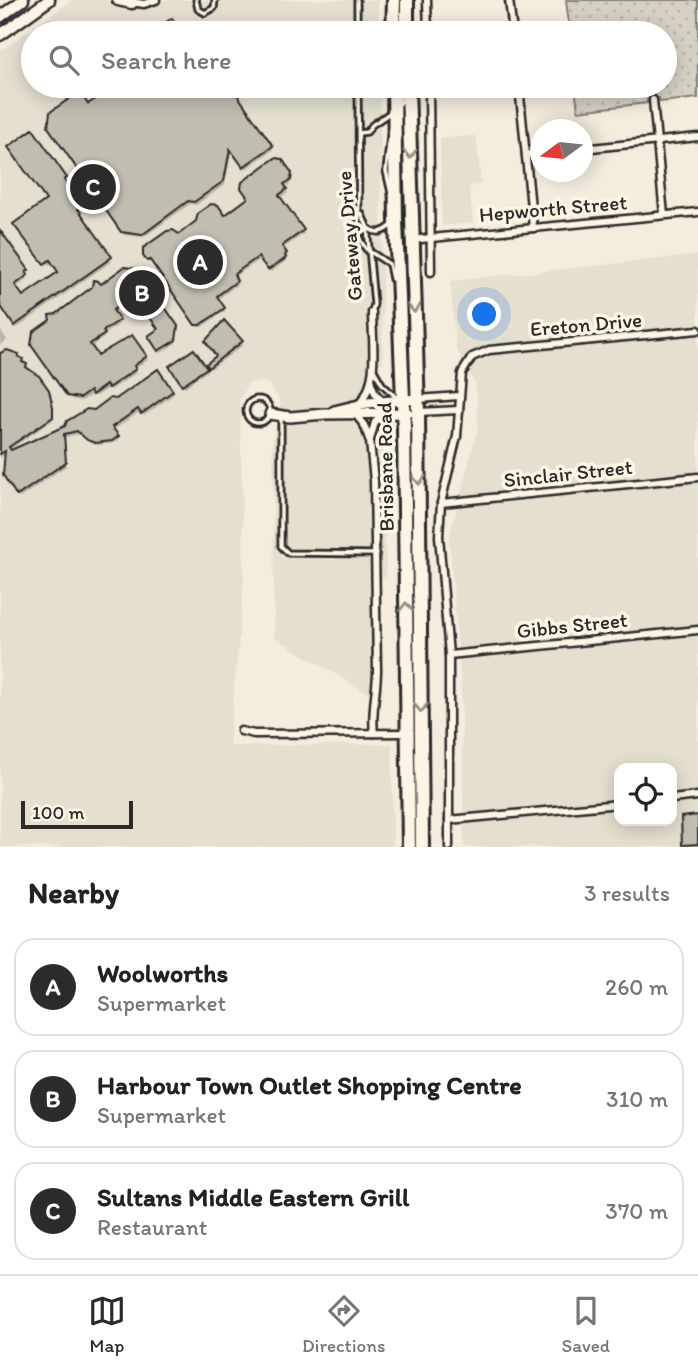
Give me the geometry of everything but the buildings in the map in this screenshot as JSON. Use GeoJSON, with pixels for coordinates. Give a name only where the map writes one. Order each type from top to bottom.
{"type":"FeatureCollection","features":[{"type":"Feature","properties":{"kind":"highway"},"geometry":{"type":"LineString","coordinates":[[393,21],[394,0]]}},
{"type":"Feature","properties":{"kind":"highway"},"geometry":{"type":"LineString","coordinates":[[407,0],[407,21]]}},
{"type":"Feature","properties":{"kind":"highway","name":"Brisbane Road"},"geometry":{"type":"LineString","coordinates":[[394,98],[409,847]]}},
{"type":"Feature","properties":{"kind":"highway","name":"Brisbane Road"},"geometry":{"type":"LineString","coordinates":[[408,98],[418,406],[422,847]]}},
{"type":"Feature","properties":{"kind":"main road"},"geometry":{"type":"LineString","coordinates":[[0,17],[23,0]]}},
{"type":"Feature","properties":{"kind":"main road"},"geometry":{"type":"LineString","coordinates":[[0,35],[49,0]]}},
{"type":"Feature","properties":{"kind":"main road"},"geometry":{"type":"LineString","coordinates":[[118,0],[130,1]]}},
{"type":"Feature","properties":{"kind":"street"},"geometry":{"type":"LineString","coordinates":[[130,1],[144,4],[156,0]]}},
{"type":"Feature","properties":{"kind":"street"},"geometry":{"type":"LineString","coordinates":[[427,0],[428,21]]}},
{"type":"Feature","properties":{"kind":"street"},"geometry":{"type":"LineString","coordinates":[[509,0],[512,21]]}},
{"type":"Feature","properties":{"kind":"street"},"geometry":{"type":"LineString","coordinates":[[429,98],[431,272]]}},
{"type":"Feature","properties":{"kind":"street"},"geometry":{"type":"LineString","coordinates":[[520,98],[533,228]]}},
{"type":"Feature","properties":{"kind":"street"},"geometry":{"type":"LineString","coordinates":[[653,100],[664,215]]}},
{"type":"Feature","properties":{"kind":"street"},"geometry":{"type":"LineString","coordinates":[[593,148],[698,137]]}},
{"type":"Feature","properties":{"kind":"street"},"geometry":{"type":"LineString","coordinates":[[526,155],[530,154]]}},
{"type":"Feature","properties":{"kind":"street","name":"Hepworth Street"},"geometry":{"type":"LineString","coordinates":[[411,240],[698,212]]}},
{"type":"Feature","properties":{"kind":"street","name":"Gateway Drive"},"geometry":{"type":"LineString","coordinates":[[357,410],[370,383],[372,312]]}},
{"type":"Feature","properties":{"kind":"street","name":"Ereton Drive"},"geometry":{"type":"LineString","coordinates":[[460,393],[464,367],[472,357],[483,352],[698,330]]}},
{"type":"Feature","properties":{"kind":"street"},"geometry":{"type":"LineString","coordinates":[[370,383],[374,393],[383,402]]}},
{"type":"Feature","properties":{"kind":"street"},"geometry":{"type":"LineString","coordinates":[[449,847],[449,655],[439,536],[440,503],[457,436],[460,393]]}},
{"type":"Feature","properties":{"kind":"street","name":"Brisbane Road"},"geometry":{"type":"LineString","coordinates":[[418,406],[460,393]]}},
{"type":"Feature","properties":{"kind":"street"},"geometry":{"type":"LineString","coordinates":[[270,414],[290,417],[325,414],[357,410],[383,402],[418,406]]}},
{"type":"Feature","properties":{"kind":"street"},"geometry":{"type":"LineString","coordinates":[[370,442],[373,426],[384,415],[402,405]]}},
{"type":"Feature","properties":{"kind":"street","name":"Brisbane Road"},"geometry":{"type":"LineString","coordinates":[[418,406],[459,410]]}},
{"type":"Feature","properties":{"kind":"street"},"geometry":{"type":"LineString","coordinates":[[357,410],[384,415]]}},
{"type":"Feature","properties":{"kind":"street"},"geometry":{"type":"LineString","coordinates":[[357,410],[370,442],[374,481],[377,670],[376,698],[372,714],[374,733]]}},
{"type":"Feature","properties":{"kind":"street","name":"Sinclair Street"},"geometry":{"type":"LineString","coordinates":[[440,503],[698,477]]}},
{"type":"Feature","properties":{"kind":"street","name":"Gibbs Street"},"geometry":{"type":"LineString","coordinates":[[449,655],[698,630]]}},
{"type":"Feature","properties":{"kind":"street"},"geometry":{"type":"LineString","coordinates":[[241,731],[254,734],[408,733]]}},
{"type":"Feature","properties":{"kind":"street"},"geometry":{"type":"LineString","coordinates":[[677,798],[698,796]]}},
{"type":"Feature","properties":{"kind":"street"},"geometry":{"type":"LineString","coordinates":[[449,820],[614,804]]}},
{"type":"Feature","properties":{"kind":"lane"},"geometry":{"type":"LineString","coordinates":[[196,0],[198,9],[205,13],[214,8],[215,0]]}},
{"type":"Feature","properties":{"kind":"lane"},"geometry":{"type":"LineString","coordinates":[[357,0],[357,21]]}},
{"type":"Feature","properties":{"kind":"lane","name":"Gateway Drive"},"geometry":{"type":"LineString","coordinates":[[358,98],[360,211],[367,226],[374,304],[372,312]]}},
{"type":"Feature","properties":{"kind":"lane"},"geometry":{"type":"LineString","coordinates":[[359,133],[367,132],[372,125],[395,114],[402,98]]}},
{"type":"Feature","properties":{"kind":"lane"},"geometry":{"type":"LineString","coordinates":[[360,211],[359,238],[362,245],[385,260],[391,269],[394,314],[400,340]]}},
{"type":"Feature","properties":{"kind":"lane"},"geometry":{"type":"LineString","coordinates":[[367,226],[373,232],[381,232],[396,222]]}},
{"type":"Feature","properties":{"kind":"lane"},"geometry":{"type":"LineString","coordinates":[[372,361],[380,381],[402,405]]}},
{"type":"Feature","properties":{"kind":"lane"},"geometry":{"type":"LineString","coordinates":[[260,399],[268,404],[270,414],[264,421],[257,423],[249,418],[247,407],[252,401],[260,399]]}},
{"type":"Feature","properties":{"kind":"lane"},"geometry":{"type":"LineString","coordinates":[[281,416],[281,547],[288,553],[376,554]]}},
{"type":"Feature","properties":{"kind":"shaded area"},"geometry":{"type":"Polygon","coordinates":[[[72,0],[113,0],[118,4],[123,0],[378,0],[379,21],[42,21],[72,0]]]}},
{"type":"Feature","properties":{"kind":"shaded area"},"geometry":{"type":"Polygon","coordinates":[[[566,0],[698,0],[698,98],[660,102],[659,98],[677,98],[677,21],[569,21],[566,0]]]}},
{"type":"Feature","properties":{"kind":"shaded area"},"geometry":{"type":"Polygon","coordinates":[[[21,36],[21,98],[380,98],[383,363],[377,364],[375,438],[384,439],[386,577],[381,578],[382,694],[367,693],[274,637],[273,436],[281,402],[269,385],[263,382],[249,383],[240,399],[244,582],[229,746],[392,744],[393,847],[0,847],[0,51],[21,36]]]}},
{"type":"Feature","properties":{"kind":"shaded area"},"geometry":{"type":"Polygon","coordinates":[[[576,98],[659,98],[647,100],[647,103],[578,111],[576,98]]]}},
{"type":"Feature","properties":{"kind":"shaded area"},"geometry":{"type":"Polygon","coordinates":[[[476,136],[481,184],[469,187],[473,223],[442,226],[440,138],[476,136]]]}},
{"type":"Feature","properties":{"kind":"shaded area"},"geometry":{"type":"Polygon","coordinates":[[[698,255],[698,847],[464,847],[461,682],[449,538],[478,427],[476,385],[456,349],[450,281],[698,255]]]}},
{"type":"Feature","properties":{"kind":"place","name":"Sultans Middle Eastern Grill"},"geometry":{"type":"Point","coordinates":[93,187]}},
{"type":"Feature","properties":{"kind":"place","name":"Woolworths"},"geometry":{"type":"Point","coordinates":[200,262]}},
{"type":"Feature","properties":{"kind":"place","name":"Harbour Town Outlet Shopping Centre"},"geometry":{"type":"Point","coordinates":[142,293]}}]}
